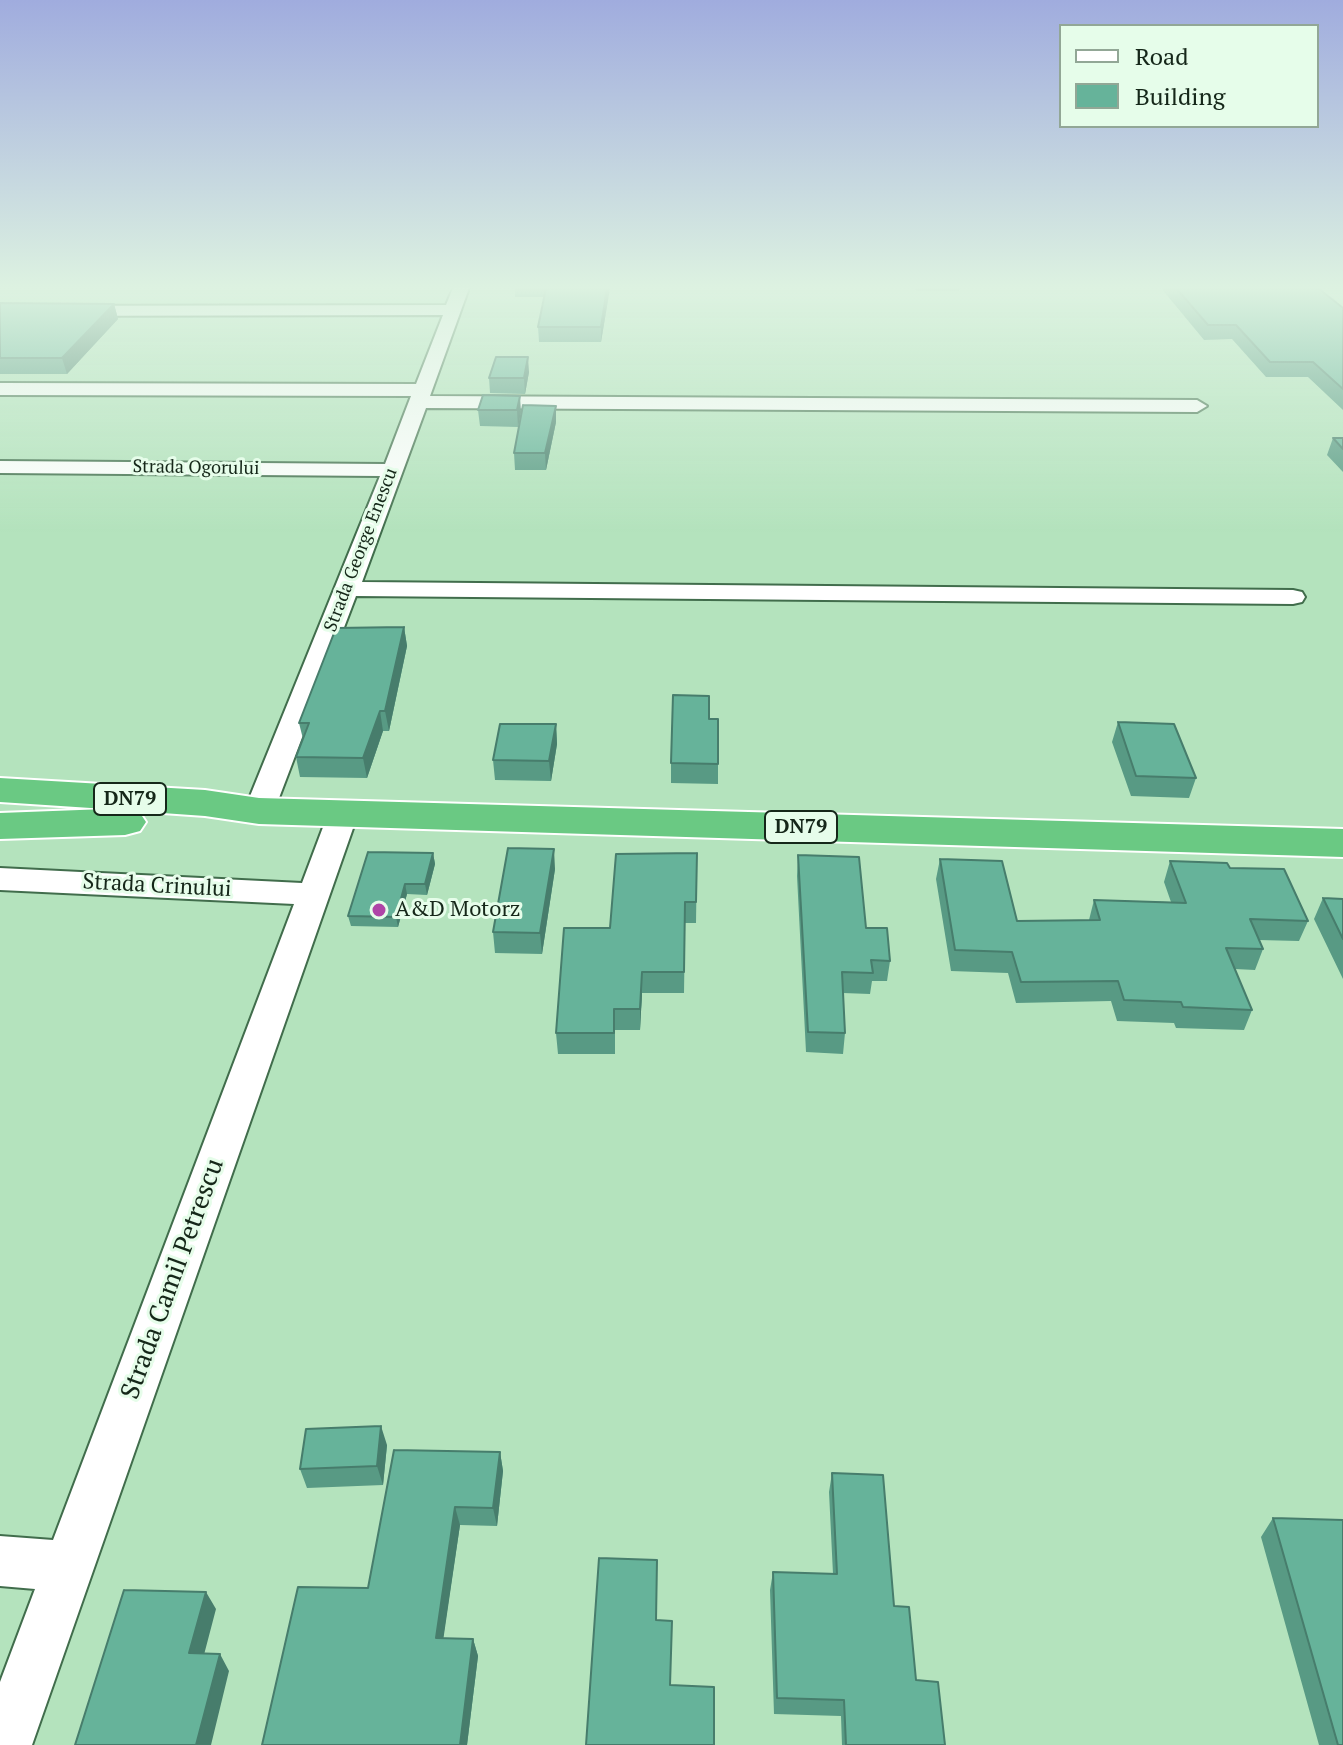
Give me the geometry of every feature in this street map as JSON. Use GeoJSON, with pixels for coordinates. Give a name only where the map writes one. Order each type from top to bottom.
{"type":"FeatureCollection","features":[{"type":"Feature","properties":{"kind":"highway","name":"DN79"},"geometry":{"type":"LineString","coordinates":[[0,790],[205,803],[259,811],[1343,843]]}},
{"type":"Feature","properties":{"kind":"highway","name":"DN79"},"geometry":{"type":"LineString","coordinates":[[0,826],[198,819],[259,811]]}},
{"type":"Feature","properties":{"kind":"street","name":"Strada George Enescu"},"geometry":{"type":"LineString","coordinates":[[259,811],[430,369]]}},
{"type":"Feature","properties":{"kind":"street"},"geometry":{"type":"LineString","coordinates":[[0,389],[1197,406]]}},
{"type":"Feature","properties":{"kind":"street","name":"Strada Ogorului"},"geometry":{"type":"LineString","coordinates":[[0,467],[393,470]]}},
{"type":"Feature","properties":{"kind":"street"},"geometry":{"type":"LineString","coordinates":[[347,589],[1293,597]]}},
{"type":"Feature","properties":{"kind":"street","name":"Strada Camil Petrescu"},"geometry":{"type":"LineString","coordinates":[[4,1745],[343,814]]}},
{"type":"Feature","properties":{"kind":"street","name":"Strada Crinului"},"geometry":{"type":"LineString","coordinates":[[0,879],[313,894]]}},
{"type":"Feature","properties":{"kind":"street"},"geometry":{"type":"LineString","coordinates":[[0,1561],[69,1567]]}},
{"type":"Feature","properties":{"kind":"building"},"geometry":{"type":"Polygon","coordinates":[[[492,369],[526,369],[524,378],[489,378],[492,369]]]}},
{"type":"Feature","properties":{"kind":"building"},"geometry":{"type":"Polygon","coordinates":[[[1321,369],[1343,369],[1343,389],[1321,369]]]}},
{"type":"Feature","properties":{"kind":"building"},"geometry":{"type":"Polygon","coordinates":[[[483,395],[520,396],[517,410],[478,410],[483,395]]]}},
{"type":"Feature","properties":{"kind":"building"},"geometry":{"type":"Polygon","coordinates":[[[523,405],[556,406],[545,453],[514,453],[523,405]]]}},
{"type":"Feature","properties":{"kind":"building"},"geometry":{"type":"Polygon","coordinates":[[[1333,438],[1343,438],[1343,449],[1333,438]]]}},
{"type":"Feature","properties":{"kind":"building"},"geometry":{"type":"Polygon","coordinates":[[[404,627],[385,711],[380,711],[363,758],[296,757],[309,723],[299,723],[336,628],[404,627]]]}},
{"type":"Feature","properties":{"kind":"building"},"geometry":{"type":"Polygon","coordinates":[[[673,695],[709,696],[709,719],[718,719],[718,764],[671,763],[673,695]]]}},
{"type":"Feature","properties":{"kind":"building"},"geometry":{"type":"Polygon","coordinates":[[[1118,722],[1174,724],[1196,778],[1136,776],[1118,722]]]}},
{"type":"Feature","properties":{"kind":"building"},"geometry":{"type":"Polygon","coordinates":[[[500,724],[556,724],[549,761],[493,760],[500,724]]]}},
{"type":"Feature","properties":{"kind":"building"},"geometry":{"type":"Polygon","coordinates":[[[508,848],[554,849],[540,933],[493,932],[508,848]]]}},
{"type":"Feature","properties":{"kind":"building","name":"A&D Motorz"},"geometry":{"type":"Polygon","coordinates":[[[368,852],[433,853],[425,884],[405,884],[396,917],[348,916],[368,852]]]}},
{"type":"Feature","properties":{"kind":"building"},"geometry":{"type":"Polygon","coordinates":[[[697,853],[696,902],[685,902],[684,972],[642,972],[640,1009],[614,1009],[614,1033],[556,1033],[564,928],[610,928],[616,854],[697,853]]]}},
{"type":"Feature","properties":{"kind":"building"},"geometry":{"type":"Polygon","coordinates":[[[798,855],[859,857],[866,928],[887,928],[890,961],[871,960],[873,973],[842,972],[845,1033],[808,1032],[798,855]]]}},
{"type":"Feature","properties":{"kind":"building"},"geometry":{"type":"Polygon","coordinates":[[[940,859],[1002,861],[1017,921],[1100,920],[1094,900],[1186,903],[1170,861],[1227,863],[1230,868],[1284,869],[1308,921],[1250,919],[1263,949],[1226,948],[1252,1010],[1183,1007],[1181,1002],[1124,1000],[1118,981],[1021,982],[1012,952],[955,950],[940,859]]]}},
{"type":"Feature","properties":{"kind":"building"},"geometry":{"type":"Polygon","coordinates":[[[1323,898],[1343,899],[1343,939],[1323,898]]]}},
{"type":"Feature","properties":{"kind":"building"},"geometry":{"type":"Polygon","coordinates":[[[381,1426],[377,1466],[300,1469],[306,1429],[381,1426]]]}},
{"type":"Feature","properties":{"kind":"building"},"geometry":{"type":"Polygon","coordinates":[[[394,1450],[500,1452],[493,1508],[455,1507],[436,1638],[473,1639],[460,1745],[262,1745],[298,1587],[368,1588],[394,1450]]]}},
{"type":"Feature","properties":{"kind":"building"},"geometry":{"type":"Polygon","coordinates":[[[832,1473],[883,1475],[894,1606],[909,1607],[916,1680],[938,1682],[945,1745],[846,1745],[844,1700],[777,1698],[773,1572],[837,1574],[832,1473]]]}},
{"type":"Feature","properties":{"kind":"building"},"geometry":{"type":"Polygon","coordinates":[[[1273,1518],[1343,1520],[1343,1745],[1338,1745],[1273,1518]]]}},
{"type":"Feature","properties":{"kind":"building"},"geometry":{"type":"Polygon","coordinates":[[[599,1558],[657,1560],[656,1620],[672,1621],[670,1685],[714,1687],[714,1745],[586,1745],[599,1558]]]}},
{"type":"Feature","properties":{"kind":"building"},"geometry":{"type":"Polygon","coordinates":[[[124,1590],[206,1592],[189,1653],[220,1654],[196,1745],[75,1745],[124,1590]]]}},
{"type":"Feature","properties":{"kind":"place","name":"A&D Motorz"},"geometry":{"type":"Point","coordinates":[379,910]}}]}
